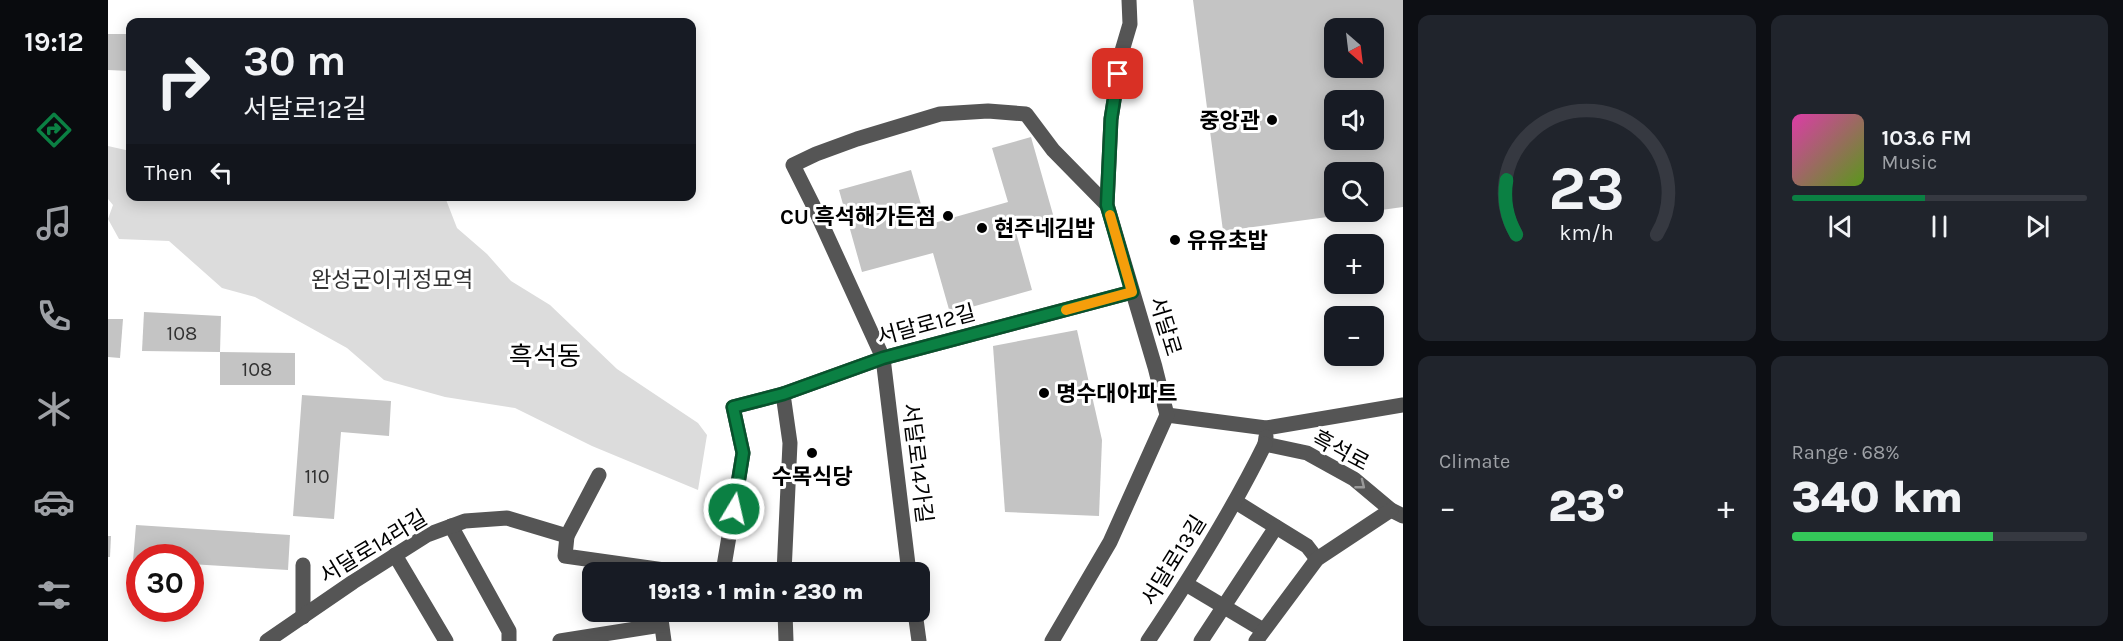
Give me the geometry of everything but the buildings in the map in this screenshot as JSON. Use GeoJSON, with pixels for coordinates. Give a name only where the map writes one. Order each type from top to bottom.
{"type":"FeatureCollection","features":[{"type":"Feature","properties":{"kind":"street","name":"서달로"},"geometry":{"type":"LineString","coordinates":[[1130,0],[1130,24],[1122,51],[1111,119],[1107,205],[1167,415]]}},
{"type":"Feature","properties":{"kind":"street","name":"서달로14가길"},"geometry":{"type":"LineString","coordinates":[[908,562],[883,358],[814,207],[792,165],[857,139],[940,114],[988,111],[1026,114],[1063,161],[1107,205]]}},
{"type":"Feature","properties":{"kind":"street","name":"서달로12길"},"geometry":{"type":"LineString","coordinates":[[725,562],[743,453],[733,407],[783,394],[883,358],[1132,292]]}},
{"type":"Feature","properties":{"kind":"street"},"geometry":{"type":"LineString","coordinates":[[783,394],[790,443],[785,562]]}},
{"type":"Feature","properties":{"kind":"street","name":"흑석로"},"geometry":{"type":"LineString","coordinates":[[1167,415],[1266,428],[1403,405]]}},
{"type":"Feature","properties":{"kind":"street"},"geometry":{"type":"LineString","coordinates":[[1053,641],[1110,542],[1167,415]]}},
{"type":"Feature","properties":{"kind":"street"},"geometry":{"type":"LineString","coordinates":[[1265,444],[1266,428]]}},
{"type":"Feature","properties":{"kind":"street","name":"흑석로"},"geometry":{"type":"LineString","coordinates":[[1265,444],[1307,453],[1354,479],[1397,513]]}},
{"type":"Feature","properties":{"kind":"street","name":"서달로13길"},"geometry":{"type":"LineString","coordinates":[[1148,641],[1236,502],[1265,444]]}},
{"type":"Feature","properties":{"kind":"street"},"geometry":{"type":"LineString","coordinates":[[599,475],[567,536],[565,556],[605,562]]}},
{"type":"Feature","properties":{"kind":"street","name":"서달로13길"},"geometry":{"type":"LineString","coordinates":[[1236,502],[1307,546],[1317,559]]}},
{"type":"Feature","properties":{"kind":"street"},"geometry":{"type":"LineString","coordinates":[[1186,584],[1222,606],[1260,635],[1317,559],[1397,513]]}},
{"type":"Feature","properties":{"kind":"street","name":"서달로14라길"},"geometry":{"type":"LineString","coordinates":[[267,641],[427,535],[465,521],[507,518],[567,536]]}},
{"type":"Feature","properties":{"kind":"street"},"geometry":{"type":"LineString","coordinates":[[451,526],[509,631],[509,641]]}},
{"type":"Feature","properties":{"kind":"street"},"geometry":{"type":"LineString","coordinates":[[1201,641],[1276,527]]}},
{"type":"Feature","properties":{"kind":"street"},"geometry":{"type":"LineString","coordinates":[[395,555],[446,641]]}},
{"type":"Feature","properties":{"kind":"street"},"geometry":{"type":"LineString","coordinates":[[303,565],[303,617]]}},
{"type":"Feature","properties":{"kind":"street"},"geometry":{"type":"LineString","coordinates":[[560,641],[647,622]]}},
{"type":"Feature","properties":{"kind":"street"},"geometry":{"type":"LineString","coordinates":[[661,622],[664,641]]}},
{"type":"Feature","properties":{"kind":"street"},"geometry":{"type":"LineString","coordinates":[[785,622],[786,641]]}},
{"type":"Feature","properties":{"kind":"street"},"geometry":{"type":"LineString","coordinates":[[916,622],[919,641]]}},
{"type":"Feature","properties":{"kind":"green space","name":"완성군이귀정묘역"},"geometry":{"type":"Polygon","coordinates":[[[108,146],[126,150],[126,201],[447,201],[457,228],[487,254],[511,281],[550,305],[617,369],[698,423],[707,435],[698,490],[592,446],[515,408],[445,397],[384,380],[347,348],[255,297],[222,288],[169,241],[119,239],[108,219],[113,205],[108,199],[108,146]]]}},
{"type":"Feature","properties":{"kind":"slow traffic"},"geometry":{"type":"LineString","coordinates":[[1066,310],[1132,292],[1110,215]]}},
{"type":"Feature","properties":{"kind":"place","name":"중앙관"},"geometry":{"type":"Point","coordinates":[1272,120]}},
{"type":"Feature","properties":{"kind":"place","name":"CU 흑석해가든점"},"geometry":{"type":"Point","coordinates":[948,216]}},
{"type":"Feature","properties":{"kind":"place","name":"현주네김밥"},"geometry":{"type":"Point","coordinates":[982,228]}},
{"type":"Feature","properties":{"kind":"place","name":"유유초밥"},"geometry":{"type":"Point","coordinates":[1175,240]}},
{"type":"Feature","properties":{"kind":"place","name":"명수대아파트"},"geometry":{"type":"Point","coordinates":[1044,393]}},
{"type":"Feature","properties":{"kind":"place","name":"수목식당"},"geometry":{"type":"Point","coordinates":[812,453]}},
{"type":"Feature","properties":{"kind":"district","name":"흑석동"},"geometry":{"type":"Point","coordinates":[545,356]}},
{"type":"Feature","properties":{"kind":"route"},"geometry":{"type":"LineString","coordinates":[[734,509],[743,453],[733,407],[783,394],[883,358],[1132,292],[1107,205],[1111,119],[1118,74]]}}]}
